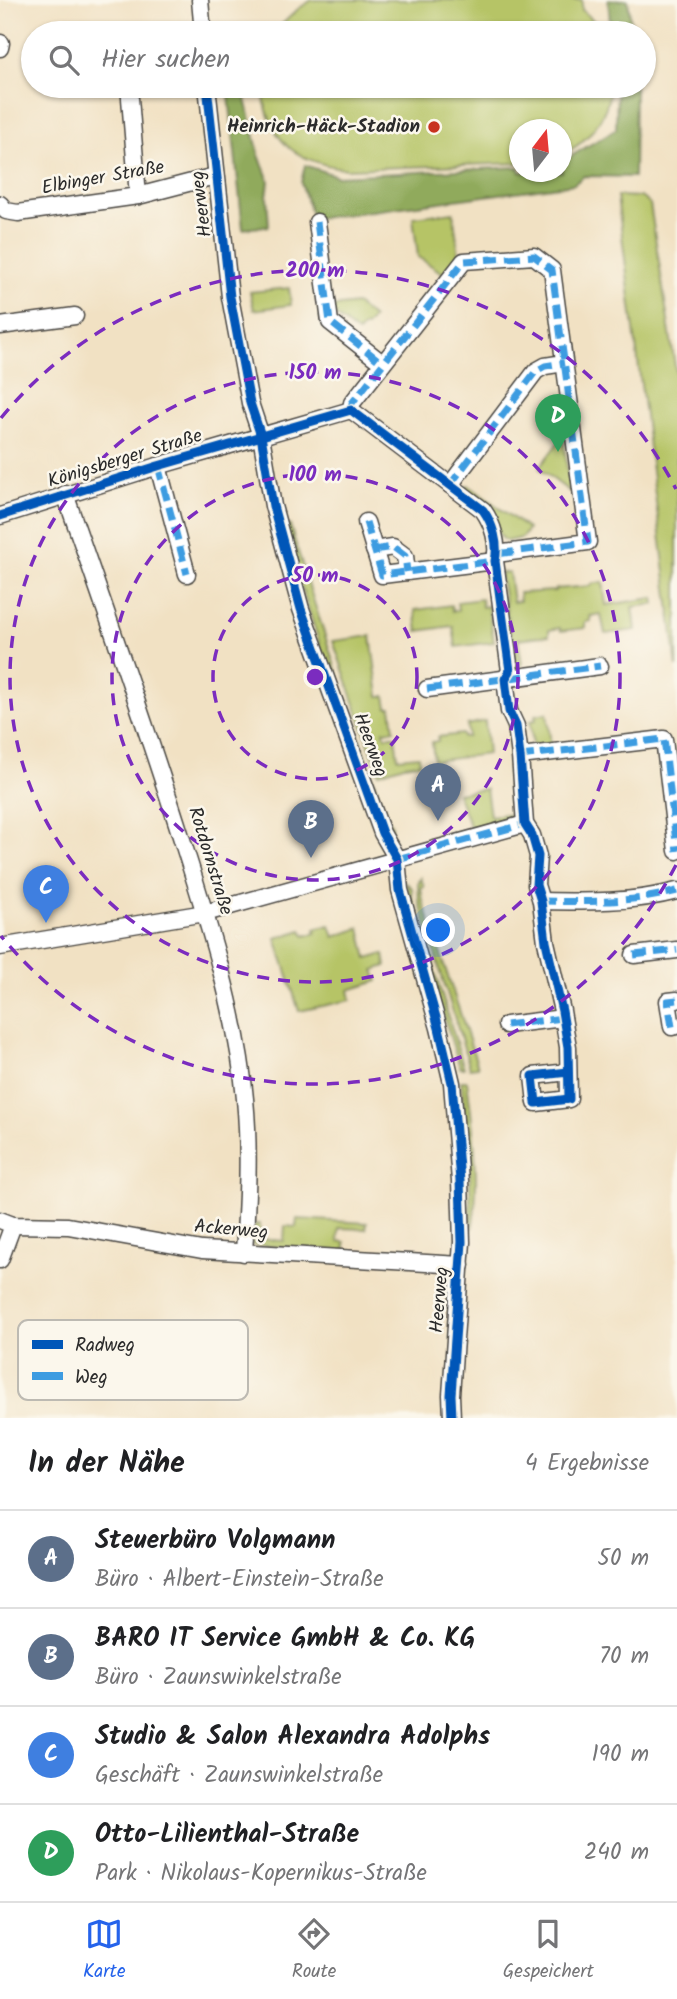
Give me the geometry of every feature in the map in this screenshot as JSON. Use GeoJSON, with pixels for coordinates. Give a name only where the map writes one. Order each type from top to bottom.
{"type":"FeatureCollection","features":[{"type":"Feature","properties":{"kind":"street"},"geometry":{"type":"LineString","coordinates":[[200,0],[201,21]]}},
{"type":"Feature","properties":{"kind":"street"},"geometry":{"type":"LineString","coordinates":[[130,98],[138,196]]}},
{"type":"Feature","properties":{"kind":"street","name":"Heerweg"},"geometry":{"type":"LineString","coordinates":[[208,98],[230,297],[250,403],[261,436],[273,506],[301,609],[382,833],[397,859],[400,890],[452,1083],[461,1191],[461,1265],[452,1369],[452,1418]]}},
{"type":"Feature","properties":{"kind":"street","name":"Elbinger Straße"},"geometry":{"type":"LineString","coordinates":[[0,204],[6,211],[19,213],[138,196],[215,176]]}},
{"type":"Feature","properties":{"kind":"street"},"geometry":{"type":"LineString","coordinates":[[317,222],[330,322],[382,363]]}},
{"type":"Feature","properties":{"kind":"street"},"geometry":{"type":"LineString","coordinates":[[366,522],[382,575],[407,572],[496,557],[588,542],[552,270],[534,256],[464,261],[382,363],[352,403],[351,410],[483,510],[492,523],[496,557],[510,671],[505,679],[509,711],[516,726],[520,756],[524,824],[532,835],[538,856],[539,893],[546,942],[568,1047],[568,1072]]}},
{"type":"Feature","properties":{"kind":"street"},"geometry":{"type":"LineString","coordinates":[[0,326],[75,316]]}},
{"type":"Feature","properties":{"kind":"street"},"geometry":{"type":"LineString","coordinates":[[450,485],[536,371],[545,366],[564,363]]}},
{"type":"Feature","properties":{"kind":"street","name":"Königsberger Straße"},"geometry":{"type":"LineString","coordinates":[[0,516],[65,494],[351,410]]}},
{"type":"Feature","properties":{"kind":"street"},"geometry":{"type":"LineString","coordinates":[[158,466],[187,574]]}},
{"type":"Feature","properties":{"kind":"street","name":"Rotdornstraße"},"geometry":{"type":"LineString","coordinates":[[65,494],[164,782],[205,913],[237,1040],[245,1097],[249,1160],[244,1253]]}},
{"type":"Feature","properties":{"kind":"street"},"geometry":{"type":"LineString","coordinates":[[374,550],[393,547],[405,556],[407,572]]}},
{"type":"Feature","properties":{"kind":"street"},"geometry":{"type":"LineString","coordinates":[[427,689],[600,666]]}},
{"type":"Feature","properties":{"kind":"street"},"geometry":{"type":"LineString","coordinates":[[520,756],[669,748],[677,850]]}},
{"type":"Feature","properties":{"kind":"street"},"geometry":{"type":"LineString","coordinates":[[0,947],[205,913],[524,824]]}},
{"type":"Feature","properties":{"kind":"street"},"geometry":{"type":"LineString","coordinates":[[539,893],[607,902],[649,898],[677,891]]}},
{"type":"Feature","properties":{"kind":"street"},"geometry":{"type":"LineString","coordinates":[[634,955],[677,950]]}},
{"type":"Feature","properties":{"kind":"street"},"geometry":{"type":"LineString","coordinates":[[677,1000],[668,1002],[672,1027],[677,1026]]}},
{"type":"Feature","properties":{"kind":"street"},"geometry":{"type":"LineString","coordinates":[[506,1025],[563,1018]]}},
{"type":"Feature","properties":{"kind":"street"},"geometry":{"type":"LineString","coordinates":[[0,1260],[6,1222]]}},
{"type":"Feature","properties":{"kind":"street","name":"Ackerweg"},"geometry":{"type":"LineString","coordinates":[[6,1222],[68,1226],[202,1250],[461,1265]]}},
{"type":"Feature","properties":{"kind":"green space"},"geometry":{"type":"Polygon","coordinates":[[[312,0],[582,0],[582,10],[594,21],[286,21],[312,0]]]}},
{"type":"Feature","properties":{"kind":"green space"},"geometry":{"type":"Polygon","coordinates":[[[608,0],[628,0],[631,21],[610,21],[608,0]]]}},
{"type":"Feature","properties":{"kind":"green space"},"geometry":{"type":"Polygon","coordinates":[[[229,98],[246,98],[259,155],[269,181],[269,226],[243,229],[229,98]]]}},
{"type":"Feature","properties":{"kind":"green space","name":"Heinrich-Häck-Stadion"},"geometry":{"type":"Polygon","coordinates":[[[264,98],[609,98],[595,127],[572,149],[572,119],[509,119],[509,163],[347,169],[298,154],[286,145],[270,121],[264,98]]]}},
{"type":"Feature","properties":{"kind":"green space"},"geometry":{"type":"Polygon","coordinates":[[[617,98],[635,98],[634,177],[584,176],[574,184],[313,219],[301,183],[305,165],[337,176],[509,167],[509,182],[572,182],[572,155],[616,129],[617,98]]]}},
{"type":"Feature","properties":{"kind":"green space"},"geometry":{"type":"Polygon","coordinates":[[[617,196],[641,197],[650,204],[677,379],[677,667],[617,196]]]}},
{"type":"Feature","properties":{"kind":"green space"},"geometry":{"type":"Polygon","coordinates":[[[453,212],[460,262],[447,276],[418,257],[413,217],[453,212]]]}},
{"type":"Feature","properties":{"kind":"green space"},"geometry":{"type":"Polygon","coordinates":[[[289,288],[291,305],[254,310],[250,292],[289,288]]]}},
{"type":"Feature","properties":{"kind":"green space"},"geometry":{"type":"Polygon","coordinates":[[[356,304],[373,318],[358,333],[333,314],[333,307],[356,304]]]}},
{"type":"Feature","properties":{"kind":"green space"},"geometry":{"type":"Polygon","coordinates":[[[563,436],[570,492],[539,468],[563,436]]]}},
{"type":"Feature","properties":{"kind":"green space"},"geometry":{"type":"Polygon","coordinates":[[[468,485],[528,529],[522,538],[504,540],[464,490],[468,485]]]}},
{"type":"Feature","properties":{"kind":"green space"},"geometry":{"type":"Polygon","coordinates":[[[290,525],[324,635],[386,817],[392,825],[391,834],[346,720],[319,642],[283,526],[290,525]]]}},
{"type":"Feature","properties":{"kind":"green space"},"geometry":{"type":"Polygon","coordinates":[[[509,572],[513,602],[520,601],[519,593],[555,591],[603,582],[606,605],[654,598],[655,604],[633,607],[636,630],[605,634],[601,614],[590,616],[591,621],[585,622],[585,628],[561,631],[560,628],[549,630],[549,635],[518,639],[522,665],[516,666],[500,573],[509,572]]]}},
{"type":"Feature","properties":{"kind":"green space"},"geometry":{"type":"Polygon","coordinates":[[[481,599],[482,607],[488,606],[494,642],[456,647],[453,626],[418,631],[415,610],[451,605],[452,611],[458,610],[457,602],[481,599]]]}},
{"type":"Feature","properties":{"kind":"green space"},"geometry":{"type":"Polygon","coordinates":[[[371,636],[379,696],[385,696],[387,707],[391,707],[394,730],[384,731],[385,736],[395,736],[398,758],[419,756],[420,763],[379,773],[333,641],[371,636]]]}},
{"type":"Feature","properties":{"kind":"green space"},"geometry":{"type":"Polygon","coordinates":[[[547,713],[551,746],[533,747],[530,721],[536,720],[535,715],[547,713]]]}},
{"type":"Feature","properties":{"kind":"green space"},"geometry":{"type":"Polygon","coordinates":[[[485,721],[488,754],[434,761],[432,742],[438,741],[438,737],[462,734],[463,737],[468,737],[467,725],[485,721]]]}},
{"type":"Feature","properties":{"kind":"green space"},"geometry":{"type":"Polygon","coordinates":[[[486,789],[490,816],[517,814],[516,820],[473,834],[457,793],[486,789]]]}},
{"type":"Feature","properties":{"kind":"green space"},"geometry":{"type":"Polygon","coordinates":[[[421,878],[424,887],[421,889],[423,901],[478,1067],[470,1068],[419,901],[418,884],[421,878]]]}},
{"type":"Feature","properties":{"kind":"green space"},"geometry":{"type":"Polygon","coordinates":[[[406,883],[412,888],[412,897],[464,1068],[460,1068],[422,948],[406,883]]]}},
{"type":"Feature","properties":{"kind":"green space"},"geometry":{"type":"Polygon","coordinates":[[[330,925],[334,937],[360,928],[367,959],[384,954],[386,966],[374,970],[378,981],[349,990],[351,1000],[299,1011],[276,938],[302,930],[305,936],[316,933],[315,929],[330,925]]]}},
{"type":"Feature","properties":{"kind":"green space"},"geometry":{"type":"Polygon","coordinates":[[[461,1081],[467,1081],[475,1159],[474,1219],[470,1236],[470,1159],[461,1081]]]}},
{"type":"Feature","properties":{"kind":"green space"},"geometry":{"type":"Polygon","coordinates":[[[297,1219],[367,1223],[366,1229],[339,1228],[338,1241],[345,1242],[345,1251],[252,1245],[255,1224],[260,1224],[260,1239],[284,1241],[285,1226],[296,1227],[297,1219]]]}},
{"type":"Feature","properties":{"kind":"marked path"},"geometry":{"type":"LineString","coordinates":[[317,222],[330,322],[382,363]]}},
{"type":"Feature","properties":{"kind":"marked path"},"geometry":{"type":"LineString","coordinates":[[351,410],[352,403],[464,261],[534,256],[552,270],[588,542],[496,554]]}},
{"type":"Feature","properties":{"kind":"marked path"},"geometry":{"type":"LineString","coordinates":[[450,485],[536,371],[545,366],[564,363]]}},
{"type":"Feature","properties":{"kind":"marked path"},"geometry":{"type":"LineString","coordinates":[[158,466],[187,574]]}},
{"type":"Feature","properties":{"kind":"marked path"},"geometry":{"type":"LineString","coordinates":[[366,522],[382,575],[495,561]]}},
{"type":"Feature","properties":{"kind":"marked path"},"geometry":{"type":"LineString","coordinates":[[374,550],[393,547],[405,556],[407,572]]}},
{"type":"Feature","properties":{"kind":"marked path"},"geometry":{"type":"LineString","coordinates":[[427,689],[600,666]]}},
{"type":"Feature","properties":{"kind":"marked path"},"geometry":{"type":"LineString","coordinates":[[520,756],[664,739],[677,851]]}},
{"type":"Feature","properties":{"kind":"marked path"},"geometry":{"type":"LineString","coordinates":[[397,859],[525,824]]}},
{"type":"Feature","properties":{"kind":"marked path"},"geometry":{"type":"LineString","coordinates":[[541,901],[627,900],[677,891]]}},
{"type":"Feature","properties":{"kind":"marked path"},"geometry":{"type":"LineString","coordinates":[[634,955],[677,950]]}},
{"type":"Feature","properties":{"kind":"marked path"},"geometry":{"type":"LineString","coordinates":[[677,1000],[668,1001],[672,1027],[677,1026]]}},
{"type":"Feature","properties":{"kind":"marked path"},"geometry":{"type":"LineString","coordinates":[[506,1025],[563,1018]]}},
{"type":"Feature","properties":{"kind":"cycle path"},"geometry":{"type":"LineString","coordinates":[[208,98],[230,297],[250,403],[261,436],[273,506],[301,609],[382,833],[397,859],[400,890],[452,1083],[462,1242],[451,1395],[452,1418]]}},
{"type":"Feature","properties":{"kind":"cycle path"},"geometry":{"type":"LineString","coordinates":[[0,516],[158,466],[351,410],[483,510],[490,521],[496,541],[495,561],[510,671],[505,679],[509,711],[516,726],[525,824],[532,835],[538,856],[536,885],[568,1047],[569,1099],[536,1103],[533,1076],[568,1072]]}},
{"type":"Feature","properties":{"kind":"place","name":"Heinrich-Häck-Stadion"},"geometry":{"type":"Point","coordinates":[434,127]}},
{"type":"Feature","properties":{"kind":"place","name":"Otto-Lilienthal-Straße"},"geometry":{"type":"Point","coordinates":[558,452]}},
{"type":"Feature","properties":{"kind":"place","name":"Steuerbüro Volgmann"},"geometry":{"type":"Point","coordinates":[438,821]}},
{"type":"Feature","properties":{"kind":"place","name":"BARO IT Service GmbH & Co. KG"},"geometry":{"type":"Point","coordinates":[311,858]}},
{"type":"Feature","properties":{"kind":"place","name":"Studio & Salon Alexandra Adolphs"},"geometry":{"type":"Point","coordinates":[46,923]}}]}
